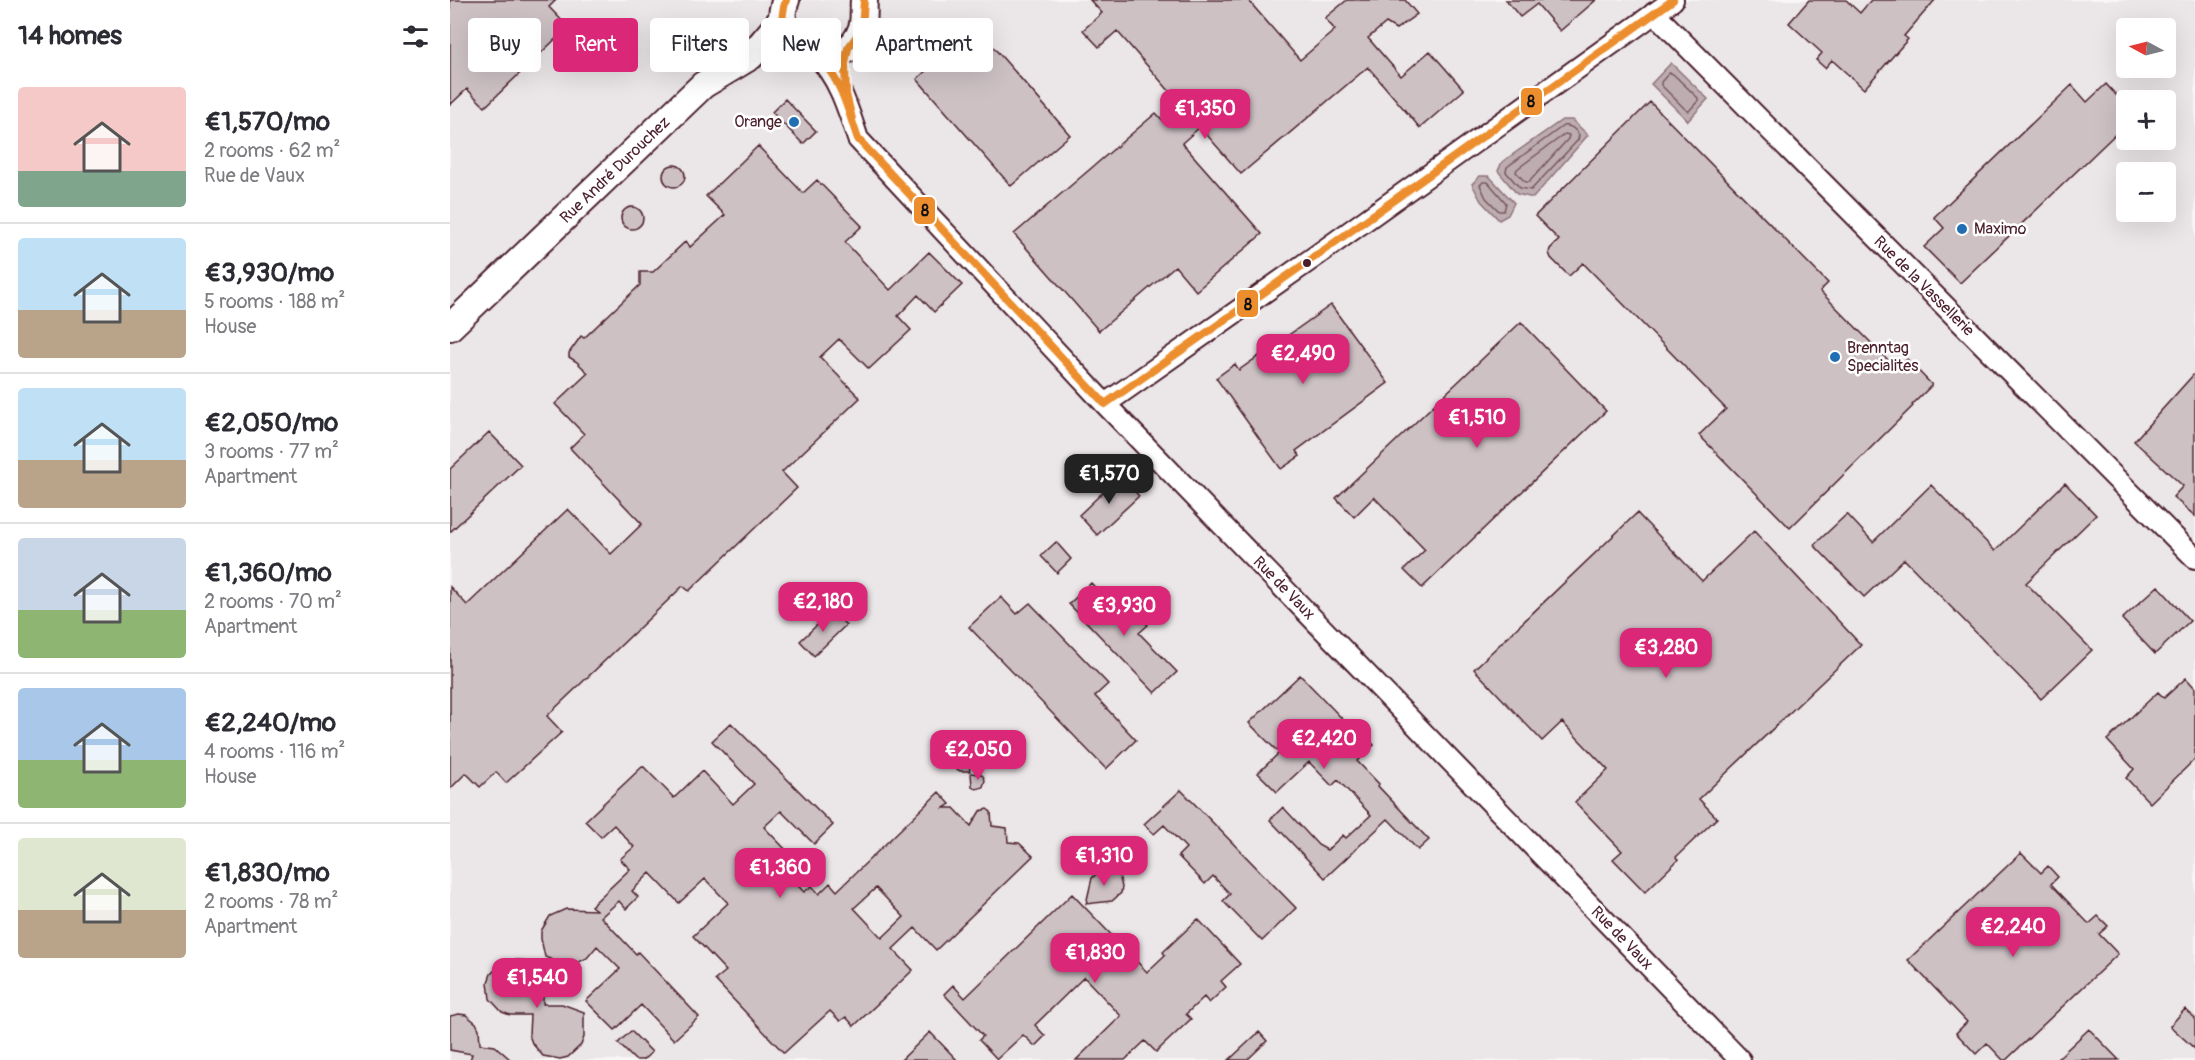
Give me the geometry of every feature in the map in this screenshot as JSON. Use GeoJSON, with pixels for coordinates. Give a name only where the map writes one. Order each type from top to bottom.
{"type":"FeatureCollection","features":[{"type":"Feature","properties":{"kind":"main road"},"geometry":{"type":"LineString","coordinates":[[841,52],[849,47],[862,29],[863,2]]}},
{"type":"Feature","properties":{"kind":"main road","name":"Rue André Durouchez"},"geometry":{"type":"LineString","coordinates":[[450,327],[703,85],[751,56],[784,9]]}},
{"type":"Feature","properties":{"kind":"main road"},"geometry":{"type":"LineString","coordinates":[[751,56],[761,53]]}},
{"type":"Feature","properties":{"kind":"street"},"geometry":{"type":"LineString","coordinates":[[1105,404],[1673,0]]}},
{"type":"Feature","properties":{"kind":"street","name":"Rue de la Vassellerie"},"geometry":{"type":"LineString","coordinates":[[1654,13],[2195,558]]}},
{"type":"Feature","properties":{"kind":"street","name":"Rue de Vaux"},"geometry":{"type":"LineString","coordinates":[[846,104],[846,68],[849,47]]}},
{"type":"Feature","properties":{"kind":"street","name":"Rue de Vaux"},"geometry":{"type":"LineString","coordinates":[[831,72],[846,104],[858,139],[1105,404],[1740,1060]]}},
{"type":"Feature","properties":{"kind":"shaded area"},"geometry":{"type":"Polygon","coordinates":[[[450,0],[2195,0],[2195,1060],[450,1060],[450,0]]]}},
{"type":"Feature","properties":{"kind":"water"},"geometry":{"type":"Polygon","coordinates":[[[1671,63],[1708,99],[1688,121],[1651,84],[1671,63]]]}},
{"type":"Feature","properties":{"kind":"water"},"geometry":{"type":"Polygon","coordinates":[[[1562,120],[1572,120],[1588,135],[1533,198],[1517,194],[1498,171],[1502,162],[1562,120]]]}},
{"type":"Feature","properties":{"kind":"water"},"geometry":{"type":"Polygon","coordinates":[[[1480,176],[1489,176],[1514,203],[1508,215],[1499,220],[1481,201],[1472,184],[1480,176]]]}},
{"type":"Feature","properties":{"kind":"building"},"geometry":{"type":"Polygon","coordinates":[[[450,0],[556,0],[549,7],[559,18],[553,18],[553,41],[541,53],[541,18],[468,18],[468,72],[521,72],[485,107],[467,89],[450,105],[450,0]]]}},
{"type":"Feature","properties":{"kind":"building"},"geometry":{"type":"Polygon","coordinates":[[[1090,0],[1248,0],[1300,60],[1335,30],[1325,18],[1347,0],[1405,0],[1417,14],[1396,29],[1386,23],[1368,38],[1401,76],[1430,51],[1464,90],[1420,128],[1368,67],[1241,174],[1200,127],[1182,143],[1262,234],[1196,291],[1175,266],[1099,331],[1014,234],[1156,113],[1167,125],[1185,109],[1117,31],[1099,47],[1083,30],[1102,13],[1090,0]]]}},
{"type":"Feature","properties":{"kind":"building"},"geometry":{"type":"Polygon","coordinates":[[[1506,0],[1596,0],[1560,31],[1537,4],[1520,17],[1506,0]]]}},
{"type":"Feature","properties":{"kind":"building"},"geometry":{"type":"Polygon","coordinates":[[[1809,0],[1846,0],[1860,13],[1871,0],[1935,0],[1904,36],[1908,39],[1864,89],[1832,60],[1825,68],[1816,60],[1822,53],[1789,23],[1809,0]]]}},
{"type":"Feature","properties":{"kind":"building"},"geometry":{"type":"Polygon","coordinates":[[[993,47],[1070,135],[1011,186],[917,79],[925,72],[993,72],[993,47]]]}},
{"type":"Feature","properties":{"kind":"building"},"geometry":{"type":"Polygon","coordinates":[[[2106,84],[2116,95],[2116,134],[1960,283],[1924,247],[1944,228],[1934,217],[2072,85],[2087,102],[2106,84]]]}},
{"type":"Feature","properties":{"kind":"building","name":"Orange"},"geometry":{"type":"Polygon","coordinates":[[[785,99],[816,131],[803,144],[772,112],[785,99]]]}},
{"type":"Feature","properties":{"kind":"building"},"geometry":{"type":"Polygon","coordinates":[[[1650,102],[1828,283],[1820,291],[1897,369],[1907,359],[1932,385],[1790,528],[1699,435],[1726,409],[1583,263],[1569,276],[1551,258],[1550,249],[1559,240],[1535,216],[1650,102]]]}},
{"type":"Feature","properties":{"kind":"building"},"geometry":{"type":"Polygon","coordinates":[[[758,146],[803,193],[817,180],[862,226],[845,242],[890,290],[929,252],[962,285],[934,312],[918,295],[898,316],[911,330],[869,369],[839,339],[820,357],[860,398],[782,472],[797,488],[689,591],[683,586],[547,716],[562,732],[506,783],[496,772],[480,787],[466,773],[450,789],[450,587],[467,605],[568,509],[611,554],[642,524],[570,448],[584,434],[555,404],[588,373],[569,357],[569,353],[581,336],[584,338],[640,285],[640,272],[653,272],[686,241],[690,247],[725,215],[706,196],[758,146]]]}},
{"type":"Feature","properties":{"kind":"building"},"geometry":{"type":"Polygon","coordinates":[[[674,165],[684,172],[685,176],[678,186],[674,187],[664,180],[663,176],[670,166],[674,165]]]}},
{"type":"Feature","properties":{"kind":"building"},"geometry":{"type":"Polygon","coordinates":[[[632,207],[640,210],[643,218],[640,226],[632,229],[624,226],[621,218],[624,210],[632,207]]]}},
{"type":"Feature","properties":{"kind":"building"},"geometry":{"type":"Polygon","coordinates":[[[1331,305],[1388,383],[1296,451],[1300,456],[1281,469],[1216,378],[1235,364],[1239,370],[1331,305]]]}},
{"type":"Feature","properties":{"kind":"building"},"geometry":{"type":"Polygon","coordinates":[[[1521,322],[1606,411],[1422,588],[1404,570],[1425,550],[1374,497],[1354,517],[1336,498],[1521,322]]]}},
{"type":"Feature","properties":{"kind":"building"},"geometry":{"type":"Polygon","coordinates":[[[2195,373],[2195,516],[2173,497],[2183,486],[2134,441],[2195,373]]]}},
{"type":"Feature","properties":{"kind":"building"},"geometry":{"type":"Polygon","coordinates":[[[489,432],[521,465],[450,532],[450,469],[489,432]]]}},
{"type":"Feature","properties":{"kind":"building"},"geometry":{"type":"Polygon","coordinates":[[[1120,476],[1139,496],[1097,535],[1079,515],[1120,476]]]}},
{"type":"Feature","properties":{"kind":"building"},"geometry":{"type":"Polygon","coordinates":[[[2065,483],[2096,515],[2026,583],[2092,650],[2041,699],[1904,559],[1864,597],[1814,545],[1847,514],[1873,542],[1931,485],[1995,551],[2065,483]]]}},
{"type":"Feature","properties":{"kind":"building"},"geometry":{"type":"Polygon","coordinates":[[[1637,513],[1702,581],[1754,531],[1861,645],[1699,799],[1717,818],[1676,857],[1678,860],[1645,892],[1613,859],[1622,851],[1575,802],[1608,770],[1562,722],[1542,741],[1474,669],[1637,513]]]}},
{"type":"Feature","properties":{"kind":"building"},"geometry":{"type":"Polygon","coordinates":[[[1056,542],[1071,559],[1057,573],[1041,556],[1056,542]]]}},
{"type":"Feature","properties":{"kind":"building"},"geometry":{"type":"Polygon","coordinates":[[[1091,583],[1129,623],[1138,615],[1148,625],[1139,633],[1177,672],[1155,693],[1069,604],[1091,583]]]}},
{"type":"Feature","properties":{"kind":"building"},"geometry":{"type":"Polygon","coordinates":[[[2158,586],[2190,621],[2155,654],[2122,619],[2158,586]]]}},
{"type":"Feature","properties":{"kind":"building"},"geometry":{"type":"Polygon","coordinates":[[[1001,597],[1017,614],[1030,603],[1108,684],[1095,696],[1136,740],[1106,769],[969,627],[1001,597]]]}},
{"type":"Feature","properties":{"kind":"building"},"geometry":{"type":"Polygon","coordinates":[[[832,611],[846,625],[814,656],[800,641],[832,611]]]}},
{"type":"Feature","properties":{"kind":"building"},"geometry":{"type":"Polygon","coordinates":[[[1300,675],[1357,734],[1360,731],[1374,745],[1357,761],[1429,840],[1418,850],[1388,819],[1325,878],[1270,820],[1283,807],[1318,845],[1327,850],[1343,835],[1346,838],[1371,815],[1338,780],[1332,786],[1309,762],[1277,792],[1258,773],[1279,753],[1249,723],[1300,675]]]}},
{"type":"Feature","properties":{"kind":"building"},"geometry":{"type":"Polygon","coordinates":[[[2186,678],[2195,688],[2195,759],[2150,803],[2126,778],[2134,769],[2107,740],[2158,692],[2164,698],[2186,678]]]}},
{"type":"Feature","properties":{"kind":"building"},"geometry":{"type":"Polygon","coordinates":[[[731,723],[833,825],[814,844],[781,811],[764,827],[788,852],[776,863],[804,892],[812,886],[819,894],[830,883],[837,891],[939,792],[950,804],[944,808],[954,808],[971,826],[980,811],[987,809],[991,812],[992,826],[1007,828],[1008,842],[1019,843],[1033,856],[936,950],[915,928],[893,949],[913,970],[854,1026],[846,1017],[840,1021],[830,1011],[784,1053],[715,980],[726,971],[693,936],[728,903],[705,879],[679,903],[650,873],[632,891],[638,897],[626,909],[619,901],[601,917],[636,954],[638,952],[699,1017],[674,1040],[641,1005],[615,1030],[586,1001],[620,969],[597,946],[587,958],[579,962],[562,964],[545,957],[541,931],[550,916],[566,909],[596,910],[591,906],[630,869],[620,859],[634,847],[614,825],[601,837],[585,821],[643,766],[674,798],[702,771],[733,804],[754,784],[712,741],[731,723]],[[876,888],[854,908],[882,938],[904,917],[876,888]]]}},
{"type":"Feature","properties":{"kind":"building"},"geometry":{"type":"Polygon","coordinates":[[[961,756],[968,758],[970,771],[957,769],[955,761],[961,756]]]}},
{"type":"Feature","properties":{"kind":"building"},"geometry":{"type":"Polygon","coordinates":[[[971,773],[983,776],[985,780],[983,787],[976,789],[972,786],[971,773]]]}},
{"type":"Feature","properties":{"kind":"building"},"geometry":{"type":"Polygon","coordinates":[[[1181,790],[1296,908],[1262,941],[1223,901],[1230,894],[1213,876],[1205,884],[1178,856],[1186,848],[1164,825],[1154,834],[1144,824],[1181,790]]]}},
{"type":"Feature","properties":{"kind":"building"},"geometry":{"type":"Polygon","coordinates":[[[2021,853],[2041,873],[2048,866],[2058,877],[2051,884],[2089,924],[2098,916],[2108,926],[2099,934],[2118,954],[2006,1060],[2003,1060],[1987,1043],[1976,1054],[1956,1033],[1967,1022],[1908,960],[2021,853]]]}},
{"type":"Feature","properties":{"kind":"building"},"geometry":{"type":"Polygon","coordinates":[[[1101,870],[1108,870],[1119,875],[1121,893],[1112,901],[1086,904],[1092,878],[1101,870]]]}},
{"type":"Feature","properties":{"kind":"building"},"geometry":{"type":"Polygon","coordinates":[[[1072,894],[1147,972],[1165,955],[1163,952],[1198,919],[1240,964],[1221,981],[1226,987],[1209,1003],[1204,997],[1186,1014],[1191,1019],[1156,1052],[1145,1041],[1125,1060],[1076,1060],[1121,1016],[1084,977],[1035,1025],[1045,1036],[1035,1046],[1023,1035],[997,1059],[979,1040],[983,1036],[944,994],[953,985],[965,998],[1072,894]]]}},
{"type":"Feature","properties":{"kind":"building"},"geometry":{"type":"Polygon","coordinates":[[[521,960],[537,966],[543,984],[543,1004],[562,1004],[584,1012],[584,1037],[581,1045],[568,1057],[560,1059],[543,1056],[532,1043],[529,1035],[530,1015],[510,1015],[502,1012],[490,999],[488,982],[491,974],[503,962],[521,960]]]}},
{"type":"Feature","properties":{"kind":"building"},"geometry":{"type":"Polygon","coordinates":[[[2185,1009],[2195,1018],[2195,1049],[2170,1026],[2185,1009]]]}},
{"type":"Feature","properties":{"kind":"building"},"geometry":{"type":"Polygon","coordinates":[[[466,1015],[476,1023],[479,1029],[480,1044],[495,1046],[511,1060],[470,1060],[472,1054],[450,1050],[450,1016],[466,1015]]]}},
{"type":"Feature","properties":{"kind":"building"},"geometry":{"type":"Polygon","coordinates":[[[2089,1029],[2119,1060],[2056,1060],[2089,1029]]]}},
{"type":"Feature","properties":{"kind":"building"},"geometry":{"type":"Polygon","coordinates":[[[631,1031],[652,1052],[643,1060],[635,1060],[618,1043],[631,1031]]]}},
{"type":"Feature","properties":{"kind":"building"},"geometry":{"type":"Polygon","coordinates":[[[930,1032],[957,1060],[901,1060],[930,1032]]]}},
{"type":"Feature","properties":{"kind":"building"},"geometry":{"type":"Polygon","coordinates":[[[1259,1032],[1267,1041],[1247,1060],[1229,1060],[1259,1032]]]}},
{"type":"Feature","properties":{"kind":"transit line","name":"8"},"geometry":{"type":"LineString","coordinates":[[786,0],[783,16],[784,28],[788,37],[823,62],[830,71],[843,95],[858,139],[1105,404]]}},
{"type":"Feature","properties":{"kind":"transit line","name":"8"},"geometry":{"type":"LineString","coordinates":[[852,119],[846,94],[845,64],[848,48],[862,29],[864,0]]}},
{"type":"Feature","properties":{"kind":"transit line","name":"8"},"geometry":{"type":"LineString","coordinates":[[1105,404],[1673,0]]}},
{"type":"Feature","properties":{"kind":"place","name":"Orange"},"geometry":{"type":"Point","coordinates":[794,122]}},
{"type":"Feature","properties":{"kind":"place","name":"Maximo"},"geometry":{"type":"Point","coordinates":[1962,229]}},
{"type":"Feature","properties":{"kind":"place","name":"Brenntag Specialites"},"geometry":{"type":"Point","coordinates":[1835,357]}}]}
